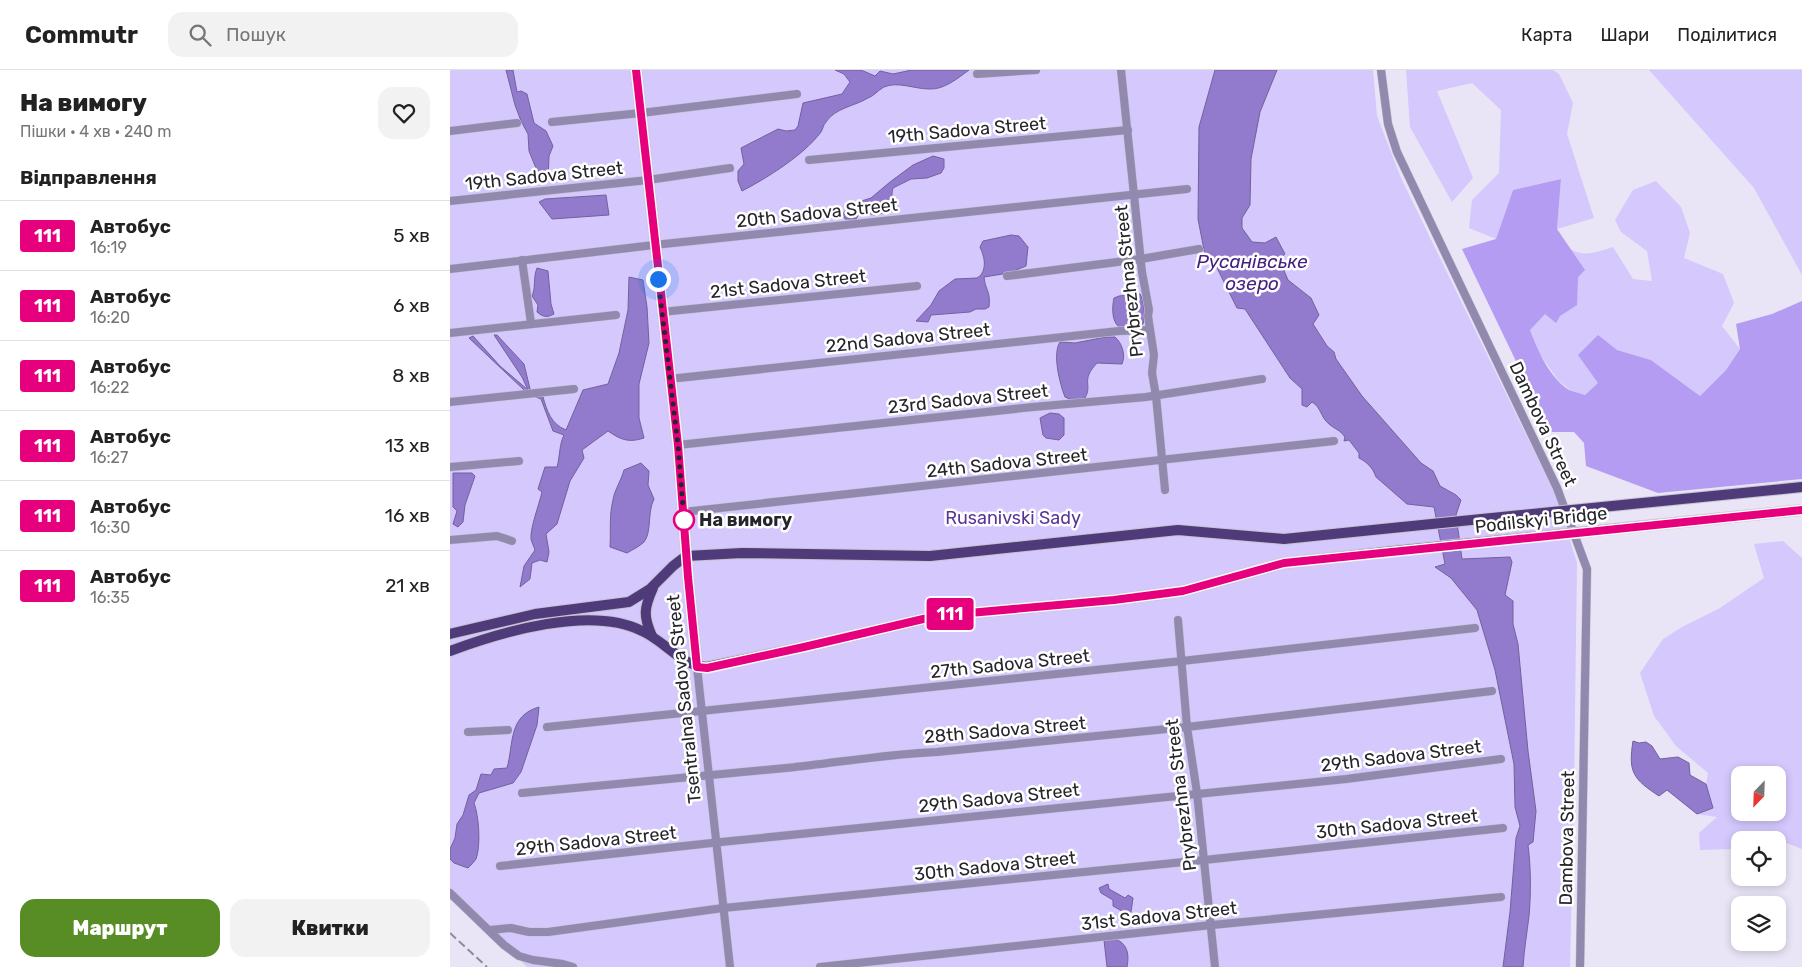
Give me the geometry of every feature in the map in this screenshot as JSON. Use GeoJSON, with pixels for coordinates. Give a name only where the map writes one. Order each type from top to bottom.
{"type":"FeatureCollection","features":[{"type":"Feature","properties":{"kind":"main road","name":"Tsentralna Sadova Street"},"geometry":{"type":"LineString","coordinates":[[636,70],[669,379],[678,445],[697,667]]}},
{"type":"Feature","properties":{"kind":"main road","name":"Podilskyi Bridge"},"geometry":{"type":"LineString","coordinates":[[686,556],[752,553],[930,556],[1178,530],[1284,539],[1802,488]]}},
{"type":"Feature","properties":{"kind":"main road","name":"Podilskyi Bridge"},"geometry":{"type":"LineString","coordinates":[[697,667],[707,668],[936,616],[1114,600],[1183,591],[1284,563],[1802,510]]}},
{"type":"Feature","properties":{"kind":"main road"},"geometry":{"type":"LineString","coordinates":[[450,634],[535,614],[629,602],[640,597],[686,556]]}},
{"type":"Feature","properties":{"kind":"main road"},"geometry":{"type":"LineString","coordinates":[[652,636],[647,625],[645,612],[647,600],[654,585]]}},
{"type":"Feature","properties":{"kind":"main road"},"geometry":{"type":"LineString","coordinates":[[450,651],[479,640],[544,625],[575,621],[620,622],[642,630],[697,667]]}},
{"type":"Feature","properties":{"kind":"street"},"geometry":{"type":"LineString","coordinates":[[977,74],[1036,70]]}},
{"type":"Feature","properties":{"kind":"street","name":"Prybrezhna Street"},"geometry":{"type":"LineString","coordinates":[[1121,70],[1143,280],[1150,310],[1148,316],[1154,355],[1152,373],[1165,490]]}},
{"type":"Feature","properties":{"kind":"street","name":"Dambova Street"},"geometry":{"type":"LineString","coordinates":[[1381,70],[1388,124],[1397,152],[1557,488],[1587,569],[1580,967]]}},
{"type":"Feature","properties":{"kind":"street"},"geometry":{"type":"LineString","coordinates":[[552,122],[641,114],[797,94]]}},
{"type":"Feature","properties":{"kind":"street"},"geometry":{"type":"LineString","coordinates":[[450,131],[517,122]]}},
{"type":"Feature","properties":{"kind":"street","name":"19th Sadova Street"},"geometry":{"type":"LineString","coordinates":[[809,160],[1128,130]]}},
{"type":"Feature","properties":{"kind":"street","name":"19th Sadova Street"},"geometry":{"type":"LineString","coordinates":[[450,201],[648,180],[730,168]]}},
{"type":"Feature","properties":{"kind":"street","name":"20th Sadova Street"},"geometry":{"type":"LineString","coordinates":[[450,269],[654,245],[1135,196],[1187,189]]}},
{"type":"Feature","properties":{"kind":"street"},"geometry":{"type":"LineString","coordinates":[[1007,276],[1141,259],[1199,249]]}},
{"type":"Feature","properties":{"kind":"street"},"geometry":{"type":"LineString","coordinates":[[522,260],[531,323]]}},
{"type":"Feature","properties":{"kind":"street","name":"21st Sadova Street"},"geometry":{"type":"LineString","coordinates":[[662,312],[917,286]]}},
{"type":"Feature","properties":{"kind":"street"},"geometry":{"type":"LineString","coordinates":[[450,333],[616,315]]}},
{"type":"Feature","properties":{"kind":"street","name":"22nd Sadova Street"},"geometry":{"type":"LineString","coordinates":[[669,379],[1099,333],[1150,330]]}},
{"type":"Feature","properties":{"kind":"street","name":"23rd Sadova Street"},"geometry":{"type":"LineString","coordinates":[[678,445],[1033,407],[1156,396],[1262,379]]}},
{"type":"Feature","properties":{"kind":"street"},"geometry":{"type":"LineString","coordinates":[[450,402],[574,389]]}},
{"type":"Feature","properties":{"kind":"street","name":"24th Sadova Street"},"geometry":{"type":"LineString","coordinates":[[683,512],[1334,441]]}},
{"type":"Feature","properties":{"kind":"street"},"geometry":{"type":"LineString","coordinates":[[450,467],[519,461]]}},
{"type":"Feature","properties":{"kind":"street"},"geometry":{"type":"LineString","coordinates":[[450,540],[497,536],[512,541]]}},
{"type":"Feature","properties":{"kind":"street","name":"Prybrezhna Street"},"geometry":{"type":"LineString","coordinates":[[1178,620],[1187,727],[1197,793],[1215,967]]}},
{"type":"Feature","properties":{"kind":"street","name":"27th Sadova Street"},"geometry":{"type":"LineString","coordinates":[[546,727],[1182,661],[1475,628]]}},
{"type":"Feature","properties":{"kind":"street","name":"Tsentralna Sadova Street"},"geometry":{"type":"LineString","coordinates":[[697,667],[730,967]]}},
{"type":"Feature","properties":{"kind":"street","name":"28th Sadova Street"},"geometry":{"type":"LineString","coordinates":[[522,793],[709,776],[899,754],[937,752],[1187,727],[1492,691]]}},
{"type":"Feature","properties":{"kind":"street"},"geometry":{"type":"LineString","coordinates":[[468,732],[508,730]]}},
{"type":"Feature","properties":{"kind":"street","name":"29th Sadova Street"},"geometry":{"type":"LineString","coordinates":[[500,866],[716,842],[1346,779],[1501,759]]}},
{"type":"Feature","properties":{"kind":"street","name":"30th Sadova Street"},"geometry":{"type":"LineString","coordinates":[[490,930],[510,928],[529,932],[548,932],[723,908],[1503,828]]}},
{"type":"Feature","properties":{"kind":"street"},"geometry":{"type":"LineString","coordinates":[[450,893],[504,945],[519,956],[573,967]]}},
{"type":"Feature","properties":{"kind":"street","name":"31st Sadova Street"},"geometry":{"type":"LineString","coordinates":[[820,967],[1212,925],[1501,897]]}},
{"type":"Feature","properties":{"kind":"green space","name":"Rusanivski Sady"},"geometry":{"type":"Polygon","coordinates":[[[450,70],[1373,70],[1377,116],[1401,178],[1557,498],[1577,563],[1570,967],[527,967],[450,890],[450,70]]]}},
{"type":"Feature","properties":{"kind":"green space"},"geometry":{"type":"Polygon","coordinates":[[[1406,70],[1553,70],[1559,74],[1573,103],[1567,134],[1594,218],[1557,229],[1561,179],[1513,190],[1496,239],[1469,228],[1472,200],[1499,173],[1501,110],[1472,83],[1437,91],[1473,178],[1452,202],[1410,127],[1406,70]]]}},
{"type":"Feature","properties":{"kind":"green space"},"geometry":{"type":"Polygon","coordinates":[[[1649,70],[1802,70],[1802,275],[1754,188],[1649,70]]]}},
{"type":"Feature","properties":{"kind":"green space"},"geometry":{"type":"Polygon","coordinates":[[[1656,181],[1681,207],[1690,233],[1684,258],[1723,274],[1734,303],[1722,326],[1740,349],[1726,370],[1700,396],[1651,360],[1617,350],[1599,383],[1585,395],[1570,390],[1558,380],[1539,353],[1530,330],[1555,240],[1571,250],[1583,253],[1596,252],[1613,247],[1633,279],[1652,281],[1647,251],[1621,232],[1615,220],[1633,190],[1656,181]]]}},
{"type":"Feature","properties":{"kind":"green space"},"geometry":{"type":"Polygon","coordinates":[[[1783,541],[1802,558],[1802,849],[1786,843],[1786,831],[1731,831],[1731,849],[1700,850],[1699,833],[1717,817],[1697,814],[1713,808],[1706,784],[1708,773],[1676,746],[1654,716],[1640,673],[1663,639],[1720,608],[1764,578],[1754,544],[1783,541]]]}},
{"type":"Feature","properties":{"kind":"shaded area"},"geometry":{"type":"Polygon","coordinates":[[[1561,179],[1557,229],[1585,270],[1578,277],[1577,305],[1560,316],[1556,323],[1545,314],[1530,330],[1550,371],[1569,390],[1585,395],[1598,383],[1578,355],[1598,335],[1617,350],[1651,360],[1700,396],[1726,370],[1740,349],[1736,324],[1772,314],[1802,301],[1802,479],[1658,493],[1586,466],[1584,443],[1574,432],[1550,432],[1462,249],[1496,239],[1513,190],[1561,179]]]}},
{"type":"Feature","properties":{"kind":"water"},"geometry":{"type":"Polygon","coordinates":[[[506,70],[513,70],[517,92],[521,91],[527,94],[534,123],[546,131],[553,146],[549,156],[548,182],[542,183],[529,151],[528,134],[515,105],[506,70]]]}},
{"type":"Feature","properties":{"kind":"water"},"geometry":{"type":"Polygon","coordinates":[[[835,70],[861,70],[875,76],[880,71],[893,74],[912,70],[969,70],[950,83],[935,89],[889,85],[863,101],[840,110],[830,117],[814,141],[805,149],[774,173],[742,191],[738,181],[738,171],[744,164],[741,148],[778,129],[786,131],[795,130],[798,126],[803,103],[842,94],[850,82],[844,74],[835,70]]]}},
{"type":"Feature","properties":{"kind":"water","name":"Русанівське озеро"},"geometry":{"type":"Polygon","coordinates":[[[1215,70],[1277,70],[1260,112],[1251,159],[1250,205],[1242,218],[1242,228],[1252,242],[1265,243],[1276,237],[1285,254],[1279,259],[1288,280],[1311,298],[1319,315],[1313,324],[1327,346],[1334,352],[1336,359],[1362,396],[1421,463],[1433,471],[1440,486],[1461,500],[1456,515],[1462,559],[1510,557],[1512,562],[1505,595],[1513,601],[1513,624],[1518,644],[1528,751],[1536,811],[1533,842],[1528,845],[1530,898],[1523,967],[1503,967],[1516,838],[1520,826],[1515,807],[1514,764],[1495,670],[1477,610],[1451,578],[1435,567],[1445,564],[1434,507],[1407,504],[1376,477],[1365,461],[1359,458],[1359,453],[1349,440],[1344,441],[1345,437],[1341,432],[1326,422],[1315,404],[1312,402],[1307,407],[1302,405],[1302,389],[1290,378],[1245,309],[1237,308],[1212,258],[1205,255],[1198,219],[1199,127],[1215,70]]]}},
{"type":"Feature","properties":{"kind":"water"},"geometry":{"type":"Polygon","coordinates":[[[933,156],[944,159],[944,168],[941,173],[927,178],[911,179],[893,188],[893,211],[874,215],[861,211],[856,219],[845,219],[843,214],[849,205],[871,198],[913,165],[933,156]]]}},
{"type":"Feature","properties":{"kind":"water"},"geometry":{"type":"Polygon","coordinates":[[[606,195],[609,215],[552,219],[539,202],[545,199],[606,195]]]}},
{"type":"Feature","properties":{"kind":"water"},"geometry":{"type":"Polygon","coordinates":[[[1011,235],[1019,236],[1028,247],[1026,266],[1009,273],[984,277],[989,294],[989,307],[970,312],[931,315],[928,322],[916,321],[931,305],[939,291],[955,279],[977,278],[981,275],[984,257],[980,247],[983,241],[1011,235]]]}},
{"type":"Feature","properties":{"kind":"water"},"geometry":{"type":"Polygon","coordinates":[[[537,268],[548,271],[551,304],[554,314],[549,316],[543,316],[537,312],[538,305],[532,296],[537,268]]]}},
{"type":"Feature","properties":{"kind":"water"},"geometry":{"type":"Polygon","coordinates":[[[629,277],[643,280],[647,307],[649,343],[639,384],[639,418],[644,438],[625,440],[608,431],[582,450],[584,458],[570,481],[557,524],[546,534],[549,552],[547,562],[540,560],[532,563],[530,579],[520,587],[524,566],[535,550],[531,534],[542,492],[538,489],[545,467],[557,467],[564,435],[553,431],[541,399],[525,393],[469,338],[473,336],[500,366],[528,390],[522,377],[494,335],[497,335],[524,364],[531,393],[543,397],[553,421],[566,430],[583,390],[608,384],[619,353],[628,310],[629,277]]]}},
{"type":"Feature","properties":{"kind":"water"},"geometry":{"type":"Polygon","coordinates":[[[1140,294],[1144,309],[1143,324],[1127,328],[1118,326],[1113,315],[1114,298],[1140,294]]]}},
{"type":"Feature","properties":{"kind":"water"},"geometry":{"type":"Polygon","coordinates":[[[1115,337],[1120,342],[1123,349],[1122,364],[1097,363],[1089,374],[1085,398],[1072,400],[1065,397],[1059,377],[1057,361],[1060,342],[1075,343],[1115,337]]]}},
{"type":"Feature","properties":{"kind":"water"},"geometry":{"type":"Polygon","coordinates":[[[1050,413],[1059,414],[1064,418],[1064,435],[1059,440],[1046,438],[1043,435],[1040,418],[1050,413]]]}},
{"type":"Feature","properties":{"kind":"water"},"geometry":{"type":"Polygon","coordinates":[[[641,463],[649,471],[648,485],[654,499],[649,528],[644,542],[627,553],[610,547],[612,506],[624,470],[641,463]]]}},
{"type":"Feature","properties":{"kind":"water"},"geometry":{"type":"Polygon","coordinates":[[[453,473],[472,473],[475,476],[465,505],[463,522],[458,527],[453,524],[457,511],[453,507],[453,473]]]}},
{"type":"Feature","properties":{"kind":"water"},"geometry":{"type":"Polygon","coordinates":[[[539,707],[537,725],[521,772],[513,783],[479,793],[474,803],[479,831],[476,859],[468,868],[454,863],[450,859],[450,849],[455,838],[457,824],[463,815],[469,795],[476,790],[481,774],[491,775],[494,769],[507,768],[517,724],[529,711],[539,707]]]}},
{"type":"Feature","properties":{"kind":"water"},"geometry":{"type":"Polygon","coordinates":[[[1633,741],[1639,743],[1646,742],[1652,746],[1660,759],[1678,757],[1689,763],[1690,775],[1706,784],[1713,808],[1697,814],[1667,790],[1659,796],[1643,785],[1634,774],[1632,768],[1633,741]]]}},
{"type":"Feature","properties":{"kind":"water"},"geometry":{"type":"Polygon","coordinates":[[[1108,884],[1109,889],[1125,898],[1128,895],[1133,898],[1129,915],[1113,906],[1113,900],[1101,893],[1099,888],[1108,884]]]}},
{"type":"Feature","properties":{"kind":"water"},"geometry":{"type":"Polygon","coordinates":[[[1111,937],[1126,948],[1128,956],[1127,967],[1107,967],[1104,940],[1111,937]]]}},
{"type":"Feature","properties":{"kind":"railway"},"geometry":{"type":"LineString","coordinates":[[450,933],[487,967]]}},
{"type":"Feature","properties":{"kind":"bus line","name":"111"},"geometry":{"type":"LineString","coordinates":[[636,70],[669,379],[678,445],[697,667],[707,668],[936,616],[1114,600],[1183,591],[1284,563],[1802,510]]}},
{"type":"Feature","properties":{"kind":"place","name":"На вимогу"},"geometry":{"type":"Point","coordinates":[684,520]}},
{"type":"Feature","properties":{"kind":"route"},"geometry":{"type":"LineString","coordinates":[[658,279],[678,445],[684,520]]}}]}
